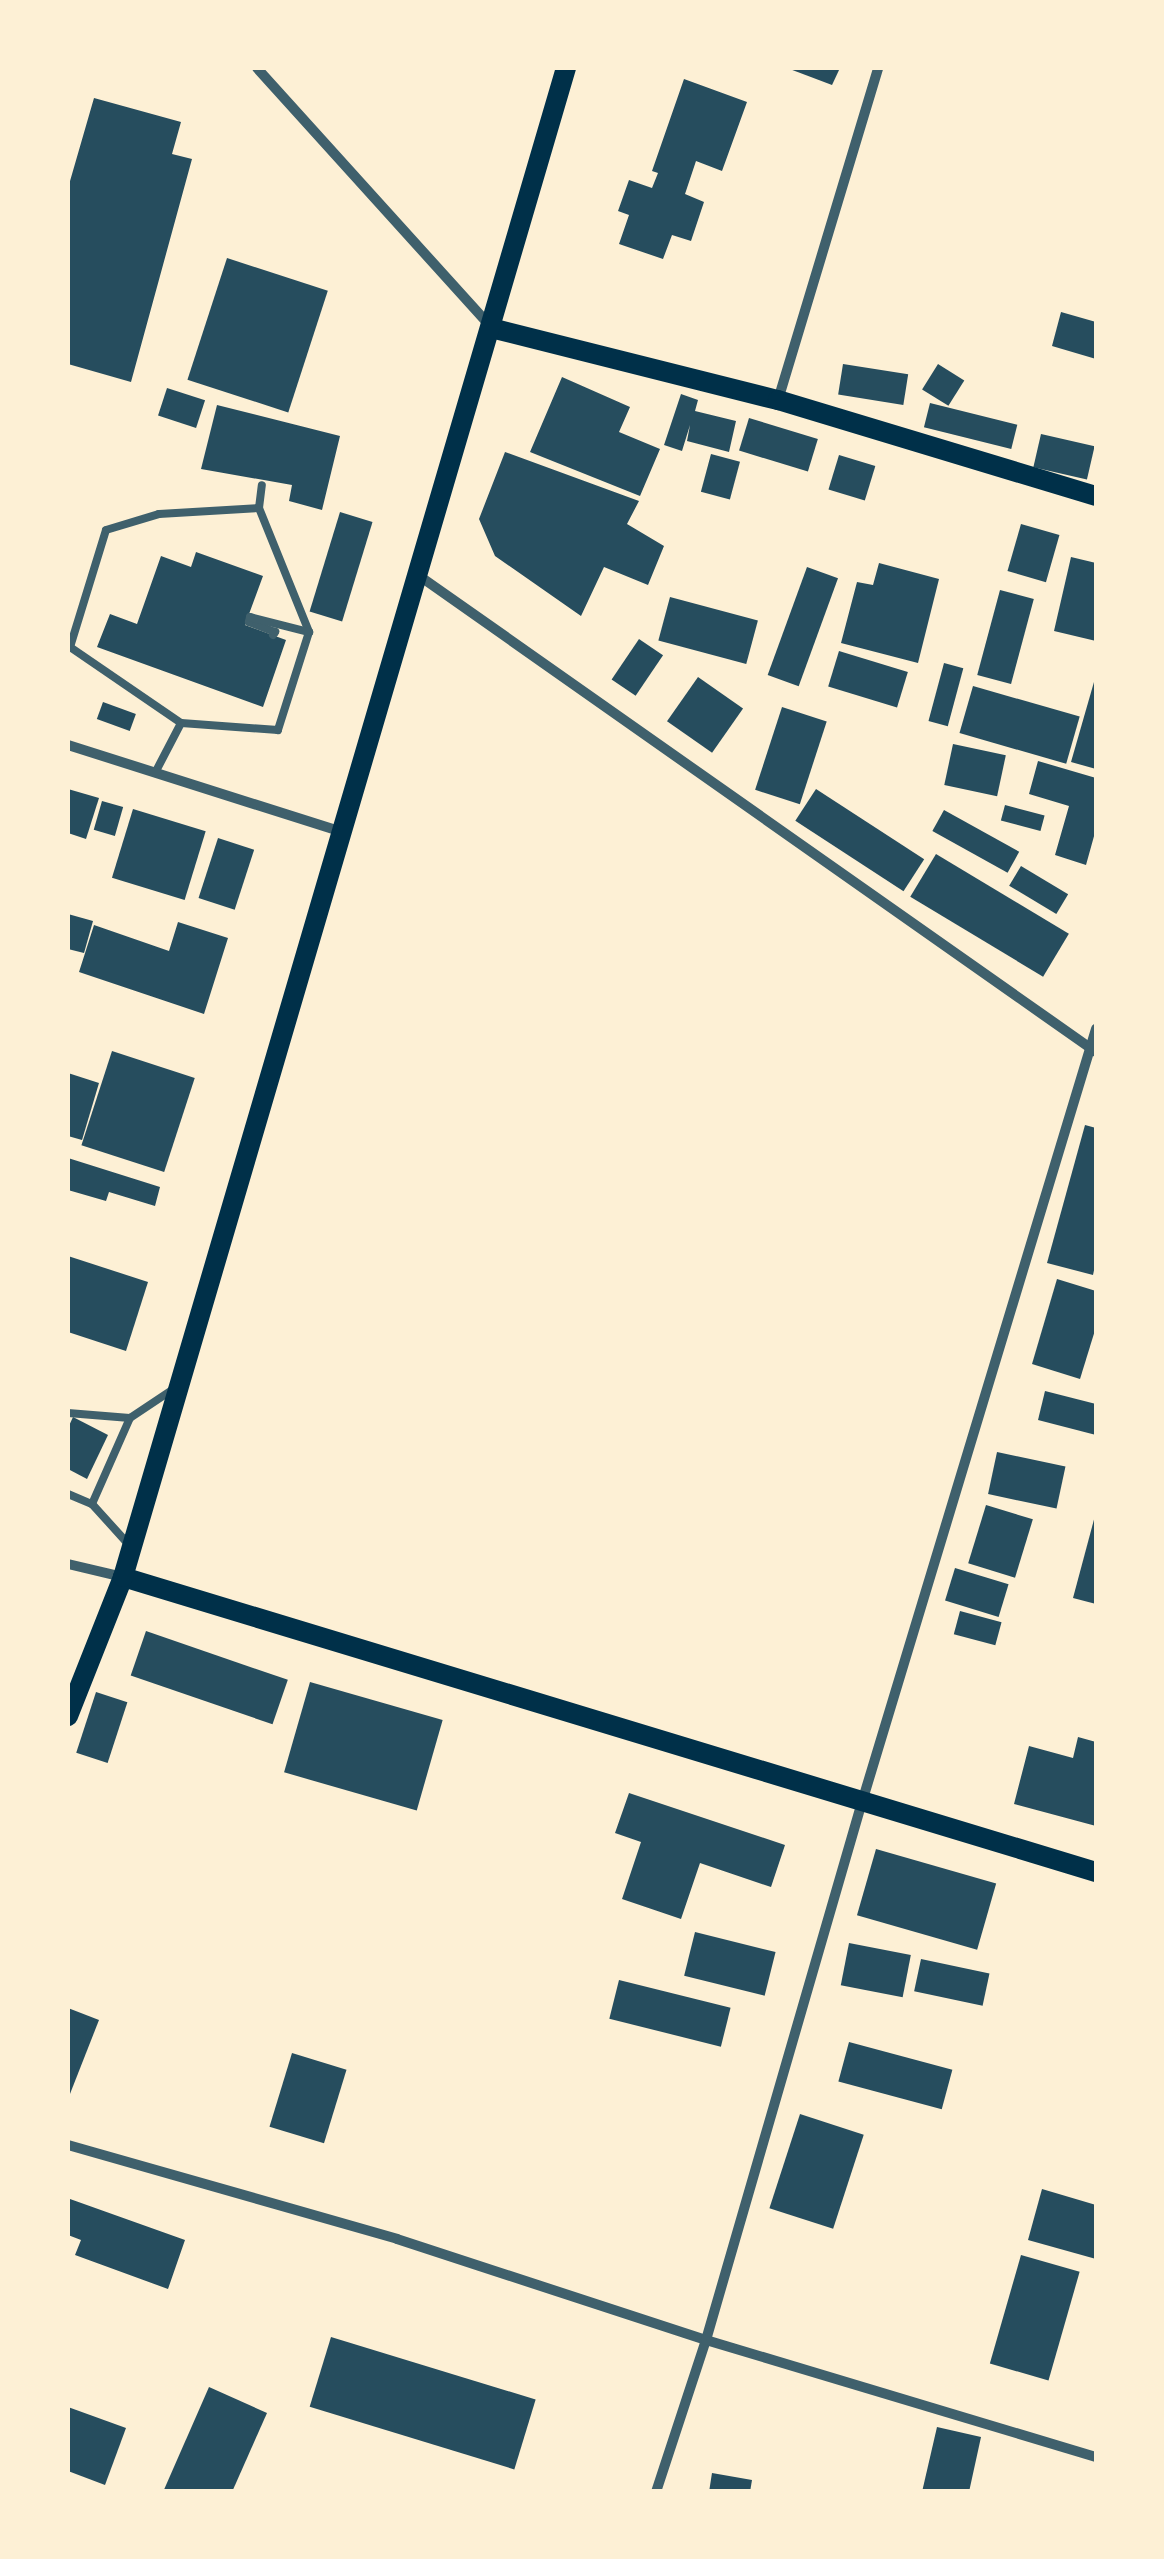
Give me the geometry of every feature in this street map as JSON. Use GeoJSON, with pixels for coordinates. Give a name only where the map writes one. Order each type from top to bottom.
{"type":"FeatureCollection","features":[{"type":"Feature","properties":{"kind":"main road"},"geometry":{"type":"LineString","coordinates":[[68,1716],[76,1673],[123,1577],[566,68]]}},
{"type":"Feature","properties":{"kind":"main road"},"geometry":{"type":"LineString","coordinates":[[491,328],[778,400],[1096,496]]}},
{"type":"Feature","properties":{"kind":"main road"},"geometry":{"type":"LineString","coordinates":[[123,1577],[1096,1872]]}},
{"type":"Feature","properties":{"kind":"street"},"geometry":{"type":"LineString","coordinates":[[258,68],[491,328]]}},
{"type":"Feature","properties":{"kind":"street"},"geometry":{"type":"LineString","coordinates":[[778,400],[878,68]]}},
{"type":"Feature","properties":{"kind":"street"},"geometry":{"type":"LineString","coordinates":[[418,575],[1093,1051]]}},
{"type":"Feature","properties":{"kind":"street"},"geometry":{"type":"LineString","coordinates":[[68,745],[342,832]]}},
{"type":"Feature","properties":{"kind":"street"},"geometry":{"type":"LineString","coordinates":[[656,2492],[706,2340],[862,1802],[1093,1051],[1096,1029]]}},
{"type":"Feature","properties":{"kind":"street"},"geometry":{"type":"LineString","coordinates":[[68,1564],[123,1577]]}},
{"type":"Feature","properties":{"kind":"street"},"geometry":{"type":"LineString","coordinates":[[68,2145],[397,2239],[706,2340],[1096,2457]]}},
{"type":"Feature","properties":{"kind":"lane"},"geometry":{"type":"LineString","coordinates":[[259,508],[160,514],[106,530],[70,647],[181,724],[278,730],[309,632],[259,508],[262,486]]}},
{"type":"Feature","properties":{"kind":"lane"},"geometry":{"type":"LineString","coordinates":[[274,635],[275,632],[249,622],[250,617],[309,632]]}},
{"type":"Feature","properties":{"kind":"lane"},"geometry":{"type":"LineString","coordinates":[[155,773],[181,724]]}},
{"type":"Feature","properties":{"kind":"lane"},"geometry":{"type":"LineString","coordinates":[[92,1504],[130,1418],[180,1384]]}},
{"type":"Feature","properties":{"kind":"lane"},"geometry":{"type":"LineString","coordinates":[[68,1413],[130,1418]]}},
{"type":"Feature","properties":{"kind":"lane"},"geometry":{"type":"LineString","coordinates":[[68,1494],[92,1504],[131,1548]]}},
{"type":"Feature","properties":{"kind":"building"},"geometry":{"type":"Polygon","coordinates":[[[787,68],[840,68],[832,85],[787,68]]]}},
{"type":"Feature","properties":{"kind":"building"},"geometry":{"type":"Polygon","coordinates":[[[684,79],[747,102],[722,171],[696,161],[685,194],[704,202],[691,241],[672,235],[663,259],[619,244],[629,215],[618,211],[629,180],[652,188],[658,173],[652,171],[684,79]]]}},
{"type":"Feature","properties":{"kind":"building"},"geometry":{"type":"Polygon","coordinates":[[[94,98],[181,122],[172,154],[192,159],[131,382],[68,364],[68,188],[94,98]]]}},
{"type":"Feature","properties":{"kind":"building"},"geometry":{"type":"Polygon","coordinates":[[[227,258],[328,291],[288,412],[187,380],[227,258]]]}},
{"type":"Feature","properties":{"kind":"building"},"geometry":{"type":"Polygon","coordinates":[[[1061,312],[1096,322],[1096,359],[1052,346],[1061,312]]]}},
{"type":"Feature","properties":{"kind":"building"},"geometry":{"type":"Polygon","coordinates":[[[843,364],[908,374],[903,405],[838,395],[843,364]]]}},
{"type":"Feature","properties":{"kind":"building"},"geometry":{"type":"Polygon","coordinates":[[[938,364],[964,380],[948,406],[922,389],[938,364]]]}},
{"type":"Feature","properties":{"kind":"building"},"geometry":{"type":"Polygon","coordinates":[[[562,377],[630,407],[619,432],[660,449],[640,496],[530,452],[562,377]]]}},
{"type":"Feature","properties":{"kind":"building"},"geometry":{"type":"Polygon","coordinates":[[[167,388],[205,400],[196,428],[158,416],[167,388]]]}},
{"type":"Feature","properties":{"kind":"building"},"geometry":{"type":"Polygon","coordinates":[[[681,394],[698,400],[695,411],[736,421],[729,452],[687,441],[690,425],[682,451],[664,445],[681,394]]]}},
{"type":"Feature","properties":{"kind":"building"},"geometry":{"type":"Polygon","coordinates":[[[930,403],[1017,425],[1011,449],[924,427],[930,403]]]}},
{"type":"Feature","properties":{"kind":"building"},"geometry":{"type":"Polygon","coordinates":[[[217,405],[340,436],[322,510],[289,501],[292,485],[201,469],[217,405]]]}},
{"type":"Feature","properties":{"kind":"building"},"geometry":{"type":"Polygon","coordinates":[[[749,418],[818,439],[808,472],[739,451],[749,418]]]}},
{"type":"Feature","properties":{"kind":"building"},"geometry":{"type":"Polygon","coordinates":[[[1041,434],[1095,446],[1087,480],[1033,467],[1041,434]]]}},
{"type":"Feature","properties":{"kind":"building"},"geometry":{"type":"Polygon","coordinates":[[[505,452],[639,501],[627,524],[664,546],[648,585],[604,567],[581,616],[495,556],[479,519],[505,452]]]}},
{"type":"Feature","properties":{"kind":"building"},"geometry":{"type":"Polygon","coordinates":[[[711,454],[740,462],[730,499],[701,492],[711,454]]]}},
{"type":"Feature","properties":{"kind":"building"},"geometry":{"type":"Polygon","coordinates":[[[839,455],[875,466],[865,501],[828,489],[839,455]]]}},
{"type":"Feature","properties":{"kind":"building"},"geometry":{"type":"Polygon","coordinates":[[[340,512],[373,522],[342,621],[310,611],[340,512]]]}},
{"type":"Feature","properties":{"kind":"building"},"geometry":{"type":"Polygon","coordinates":[[[1021,524],[1059,535],[1046,582],[1007,571],[1021,524]]]}},
{"type":"Feature","properties":{"kind":"building"},"geometry":{"type":"Polygon","coordinates":[[[196,552],[263,576],[245,625],[286,640],[263,707],[97,647],[110,614],[137,624],[161,556],[191,567],[196,552]]]}},
{"type":"Feature","properties":{"kind":"building"},"geometry":{"type":"Polygon","coordinates":[[[1071,557],[1096,563],[1096,641],[1054,631],[1071,557]]]}},
{"type":"Feature","properties":{"kind":"building"},"geometry":{"type":"Polygon","coordinates":[[[879,563],[939,579],[918,663],[841,643],[857,582],[873,585],[879,563]]]}},
{"type":"Feature","properties":{"kind":"building"},"geometry":{"type":"Polygon","coordinates":[[[807,567],[838,578],[799,686],[768,675],[807,567]]]}},
{"type":"Feature","properties":{"kind":"building"},"geometry":{"type":"Polygon","coordinates":[[[1000,590],[1034,599],[1011,684],[977,675],[1000,590]]]}},
{"type":"Feature","properties":{"kind":"building"},"geometry":{"type":"Polygon","coordinates":[[[670,597],[758,621],[746,664],[658,640],[670,597]]]}},
{"type":"Feature","properties":{"kind":"building"},"geometry":{"type":"Polygon","coordinates":[[[639,639],[663,655],[636,696],[612,680],[639,639]]]}},
{"type":"Feature","properties":{"kind":"building"},"geometry":{"type":"Polygon","coordinates":[[[839,651],[908,672],[897,707],[828,686],[839,651]]]}},
{"type":"Feature","properties":{"kind":"building"},"geometry":{"type":"Polygon","coordinates":[[[944,663],[963,668],[948,726],[928,721],[944,663]]]}},
{"type":"Feature","properties":{"kind":"building"},"geometry":{"type":"Polygon","coordinates":[[[1096,675],[1096,769],[1071,762],[1096,675]]]}},
{"type":"Feature","properties":{"kind":"building"},"geometry":{"type":"Polygon","coordinates":[[[698,677],[743,709],[712,753],[667,721],[698,677]]]}},
{"type":"Feature","properties":{"kind":"building"},"geometry":{"type":"Polygon","coordinates":[[[973,686],[1080,717],[1066,764],[959,733],[973,686]]]}},
{"type":"Feature","properties":{"kind":"building"},"geometry":{"type":"Polygon","coordinates":[[[103,702],[136,714],[130,731],[97,719],[103,702]]]}},
{"type":"Feature","properties":{"kind":"building"},"geometry":{"type":"Polygon","coordinates":[[[782,707],[827,722],[800,804],[755,790],[782,707]]]}},
{"type":"Feature","properties":{"kind":"building"},"geometry":{"type":"Polygon","coordinates":[[[953,744],[1006,755],[997,796],[944,785],[953,744]]]}},
{"type":"Feature","properties":{"kind":"building"},"geometry":{"type":"Polygon","coordinates":[[[1038,761],[1096,778],[1096,829],[1086,865],[1055,855],[1069,806],[1029,794],[1038,761]]]}},
{"type":"Feature","properties":{"kind":"building"},"geometry":{"type":"Polygon","coordinates":[[[68,789],[99,798],[86,839],[68,833],[68,789]]]}},
{"type":"Feature","properties":{"kind":"building"},"geometry":{"type":"Polygon","coordinates":[[[816,789],[924,859],[903,891],[795,821],[816,789]]]}},
{"type":"Feature","properties":{"kind":"building"},"geometry":{"type":"Polygon","coordinates":[[[102,801],[123,807],[115,836],[94,830],[102,801]]]}},
{"type":"Feature","properties":{"kind":"building"},"geometry":{"type":"Polygon","coordinates":[[[1005,805],[1045,816],[1040,831],[1001,820],[1005,805]]]}},
{"type":"Feature","properties":{"kind":"building"},"geometry":{"type":"Polygon","coordinates":[[[133,809],[206,831],[185,900],[112,878],[133,809]]]}},
{"type":"Feature","properties":{"kind":"building"},"geometry":{"type":"Polygon","coordinates":[[[944,810],[1019,852],[1008,873],[932,831],[944,810]]]}},
{"type":"Feature","properties":{"kind":"building"},"geometry":{"type":"Polygon","coordinates":[[[218,838],[254,850],[235,910],[199,898],[218,838]]]}},
{"type":"Feature","properties":{"kind":"building"},"geometry":{"type":"Polygon","coordinates":[[[936,854],[1069,934],[1043,977],[910,897],[936,854]]]}},
{"type":"Feature","properties":{"kind":"building"},"geometry":{"type":"Polygon","coordinates":[[[1021,866],[1068,894],[1056,914],[1009,886],[1021,866]]]}},
{"type":"Feature","properties":{"kind":"building"},"geometry":{"type":"Polygon","coordinates":[[[68,914],[93,921],[84,953],[68,949],[68,914]]]}},
{"type":"Feature","properties":{"kind":"building"},"geometry":{"type":"Polygon","coordinates":[[[178,922],[228,938],[204,1014],[79,972],[94,925],[169,951],[178,922]]]}},
{"type":"Feature","properties":{"kind":"building"},"geometry":{"type":"Polygon","coordinates":[[[112,1051],[195,1078],[164,1172],[81,1145],[112,1051]]]}},
{"type":"Feature","properties":{"kind":"building"},"geometry":{"type":"Polygon","coordinates":[[[68,1073],[99,1083],[82,1140],[68,1136],[68,1073]]]}},
{"type":"Feature","properties":{"kind":"building"},"geometry":{"type":"Polygon","coordinates":[[[1085,1125],[1096,1128],[1093,1275],[1047,1263],[1085,1125]]]}},
{"type":"Feature","properties":{"kind":"building"},"geometry":{"type":"Polygon","coordinates":[[[68,1158],[160,1187],[155,1206],[109,1192],[106,1201],[68,1190],[68,1158]]]}},
{"type":"Feature","properties":{"kind":"building"},"geometry":{"type":"Polygon","coordinates":[[[68,1256],[148,1282],[126,1351],[68,1332],[68,1256]]]}},
{"type":"Feature","properties":{"kind":"building"},"geometry":{"type":"Polygon","coordinates":[[[1057,1279],[1096,1291],[1096,1327],[1080,1379],[1032,1364],[1057,1279]]]}},
{"type":"Feature","properties":{"kind":"building"},"geometry":{"type":"Polygon","coordinates":[[[1045,1391],[1096,1404],[1096,1435],[1038,1420],[1045,1391]]]}},
{"type":"Feature","properties":{"kind":"building"},"geometry":{"type":"Polygon","coordinates":[[[73,1417],[108,1435],[87,1479],[68,1469],[68,1428],[73,1417]]]}},
{"type":"Feature","properties":{"kind":"building"},"geometry":{"type":"Polygon","coordinates":[[[997,1452],[1065,1467],[1057,1509],[988,1494],[997,1452]]]}},
{"type":"Feature","properties":{"kind":"building"},"geometry":{"type":"Polygon","coordinates":[[[986,1505],[1033,1519],[1015,1578],[968,1563],[986,1505]]]}},
{"type":"Feature","properties":{"kind":"building"},"geometry":{"type":"Polygon","coordinates":[[[1096,1512],[1096,1604],[1073,1598],[1096,1512]]]}},
{"type":"Feature","properties":{"kind":"building"},"geometry":{"type":"Polygon","coordinates":[[[955,1568],[1009,1584],[999,1617],[945,1601],[955,1568]]]}},
{"type":"Feature","properties":{"kind":"building"},"geometry":{"type":"Polygon","coordinates":[[[960,1611],[1002,1622],[995,1645],[954,1634],[960,1611]]]}},
{"type":"Feature","properties":{"kind":"building"},"geometry":{"type":"Polygon","coordinates":[[[146,1631],[288,1680],[273,1724],[131,1675],[146,1631]]]}},
{"type":"Feature","properties":{"kind":"building"},"geometry":{"type":"Polygon","coordinates":[[[310,1682],[443,1720],[417,1810],[284,1772],[310,1682]]]}},
{"type":"Feature","properties":{"kind":"building"},"geometry":{"type":"Polygon","coordinates":[[[96,1692],[127,1702],[108,1763],[76,1753],[96,1692]]]}},
{"type":"Feature","properties":{"kind":"building"},"geometry":{"type":"Polygon","coordinates":[[[1078,1737],[1096,1742],[1096,1826],[1014,1804],[1029,1746],[1073,1758],[1078,1737]]]}},
{"type":"Feature","properties":{"kind":"building"},"geometry":{"type":"Polygon","coordinates":[[[629,1793],[785,1845],[771,1887],[700,1863],[681,1919],[622,1899],[641,1842],[615,1833],[629,1793]]]}},
{"type":"Feature","properties":{"kind":"building"},"geometry":{"type":"Polygon","coordinates":[[[876,1849],[996,1883],[977,1950],[857,1915],[876,1849]]]}},
{"type":"Feature","properties":{"kind":"building"},"geometry":{"type":"Polygon","coordinates":[[[695,1932],[776,1952],[765,1996],[684,1976],[695,1932]]]}},
{"type":"Feature","properties":{"kind":"building"},"geometry":{"type":"Polygon","coordinates":[[[849,1943],[911,1955],[903,1997],[841,1985],[849,1943]]]}},
{"type":"Feature","properties":{"kind":"building"},"geometry":{"type":"Polygon","coordinates":[[[921,1959],[989,1974],[983,2006],[914,1991],[921,1959]]]}},
{"type":"Feature","properties":{"kind":"building"},"geometry":{"type":"Polygon","coordinates":[[[619,1980],[731,2008],[721,2047],[609,2019],[619,1980]]]}},
{"type":"Feature","properties":{"kind":"building"},"geometry":{"type":"Polygon","coordinates":[[[68,2008],[99,2020],[68,2099],[68,2008]]]}},
{"type":"Feature","properties":{"kind":"building"},"geometry":{"type":"Polygon","coordinates":[[[849,2042],[952,2070],[942,2109],[838,2082],[849,2042]]]}},
{"type":"Feature","properties":{"kind":"building"},"geometry":{"type":"Polygon","coordinates":[[[292,2053],[347,2070],[324,2143],[269,2127],[292,2053]]]}},
{"type":"Feature","properties":{"kind":"building"},"geometry":{"type":"Polygon","coordinates":[[[800,2114],[864,2135],[833,2229],[769,2208],[800,2114]]]}},
{"type":"Feature","properties":{"kind":"building"},"geometry":{"type":"Polygon","coordinates":[[[1042,2189],[1096,2205],[1096,2259],[1028,2240],[1042,2189]]]}},
{"type":"Feature","properties":{"kind":"building"},"geometry":{"type":"Polygon","coordinates":[[[70,2199],[185,2240],[168,2289],[75,2255],[81,2240],[68,2235],[70,2199]]]}},
{"type":"Feature","properties":{"kind":"building"},"geometry":{"type":"Polygon","coordinates":[[[1021,2255],[1080,2272],[1048,2380],[990,2364],[1021,2255]]]}},
{"type":"Feature","properties":{"kind":"building"},"geometry":{"type":"Polygon","coordinates":[[[331,2337],[536,2400],[514,2469],[310,2407],[331,2337]]]}},
{"type":"Feature","properties":{"kind":"building"},"geometry":{"type":"Polygon","coordinates":[[[209,2387],[267,2413],[232,2492],[163,2492],[209,2387]]]}},
{"type":"Feature","properties":{"kind":"building"},"geometry":{"type":"Polygon","coordinates":[[[68,2407],[126,2428],[105,2485],[68,2471],[68,2407]]]}},
{"type":"Feature","properties":{"kind":"building"},"geometry":{"type":"Polygon","coordinates":[[[937,2427],[981,2437],[969,2492],[922,2492],[937,2427]]]}},
{"type":"Feature","properties":{"kind":"building"},"geometry":{"type":"Polygon","coordinates":[[[712,2473],[752,2480],[750,2492],[709,2492],[712,2473]]]}}]}
